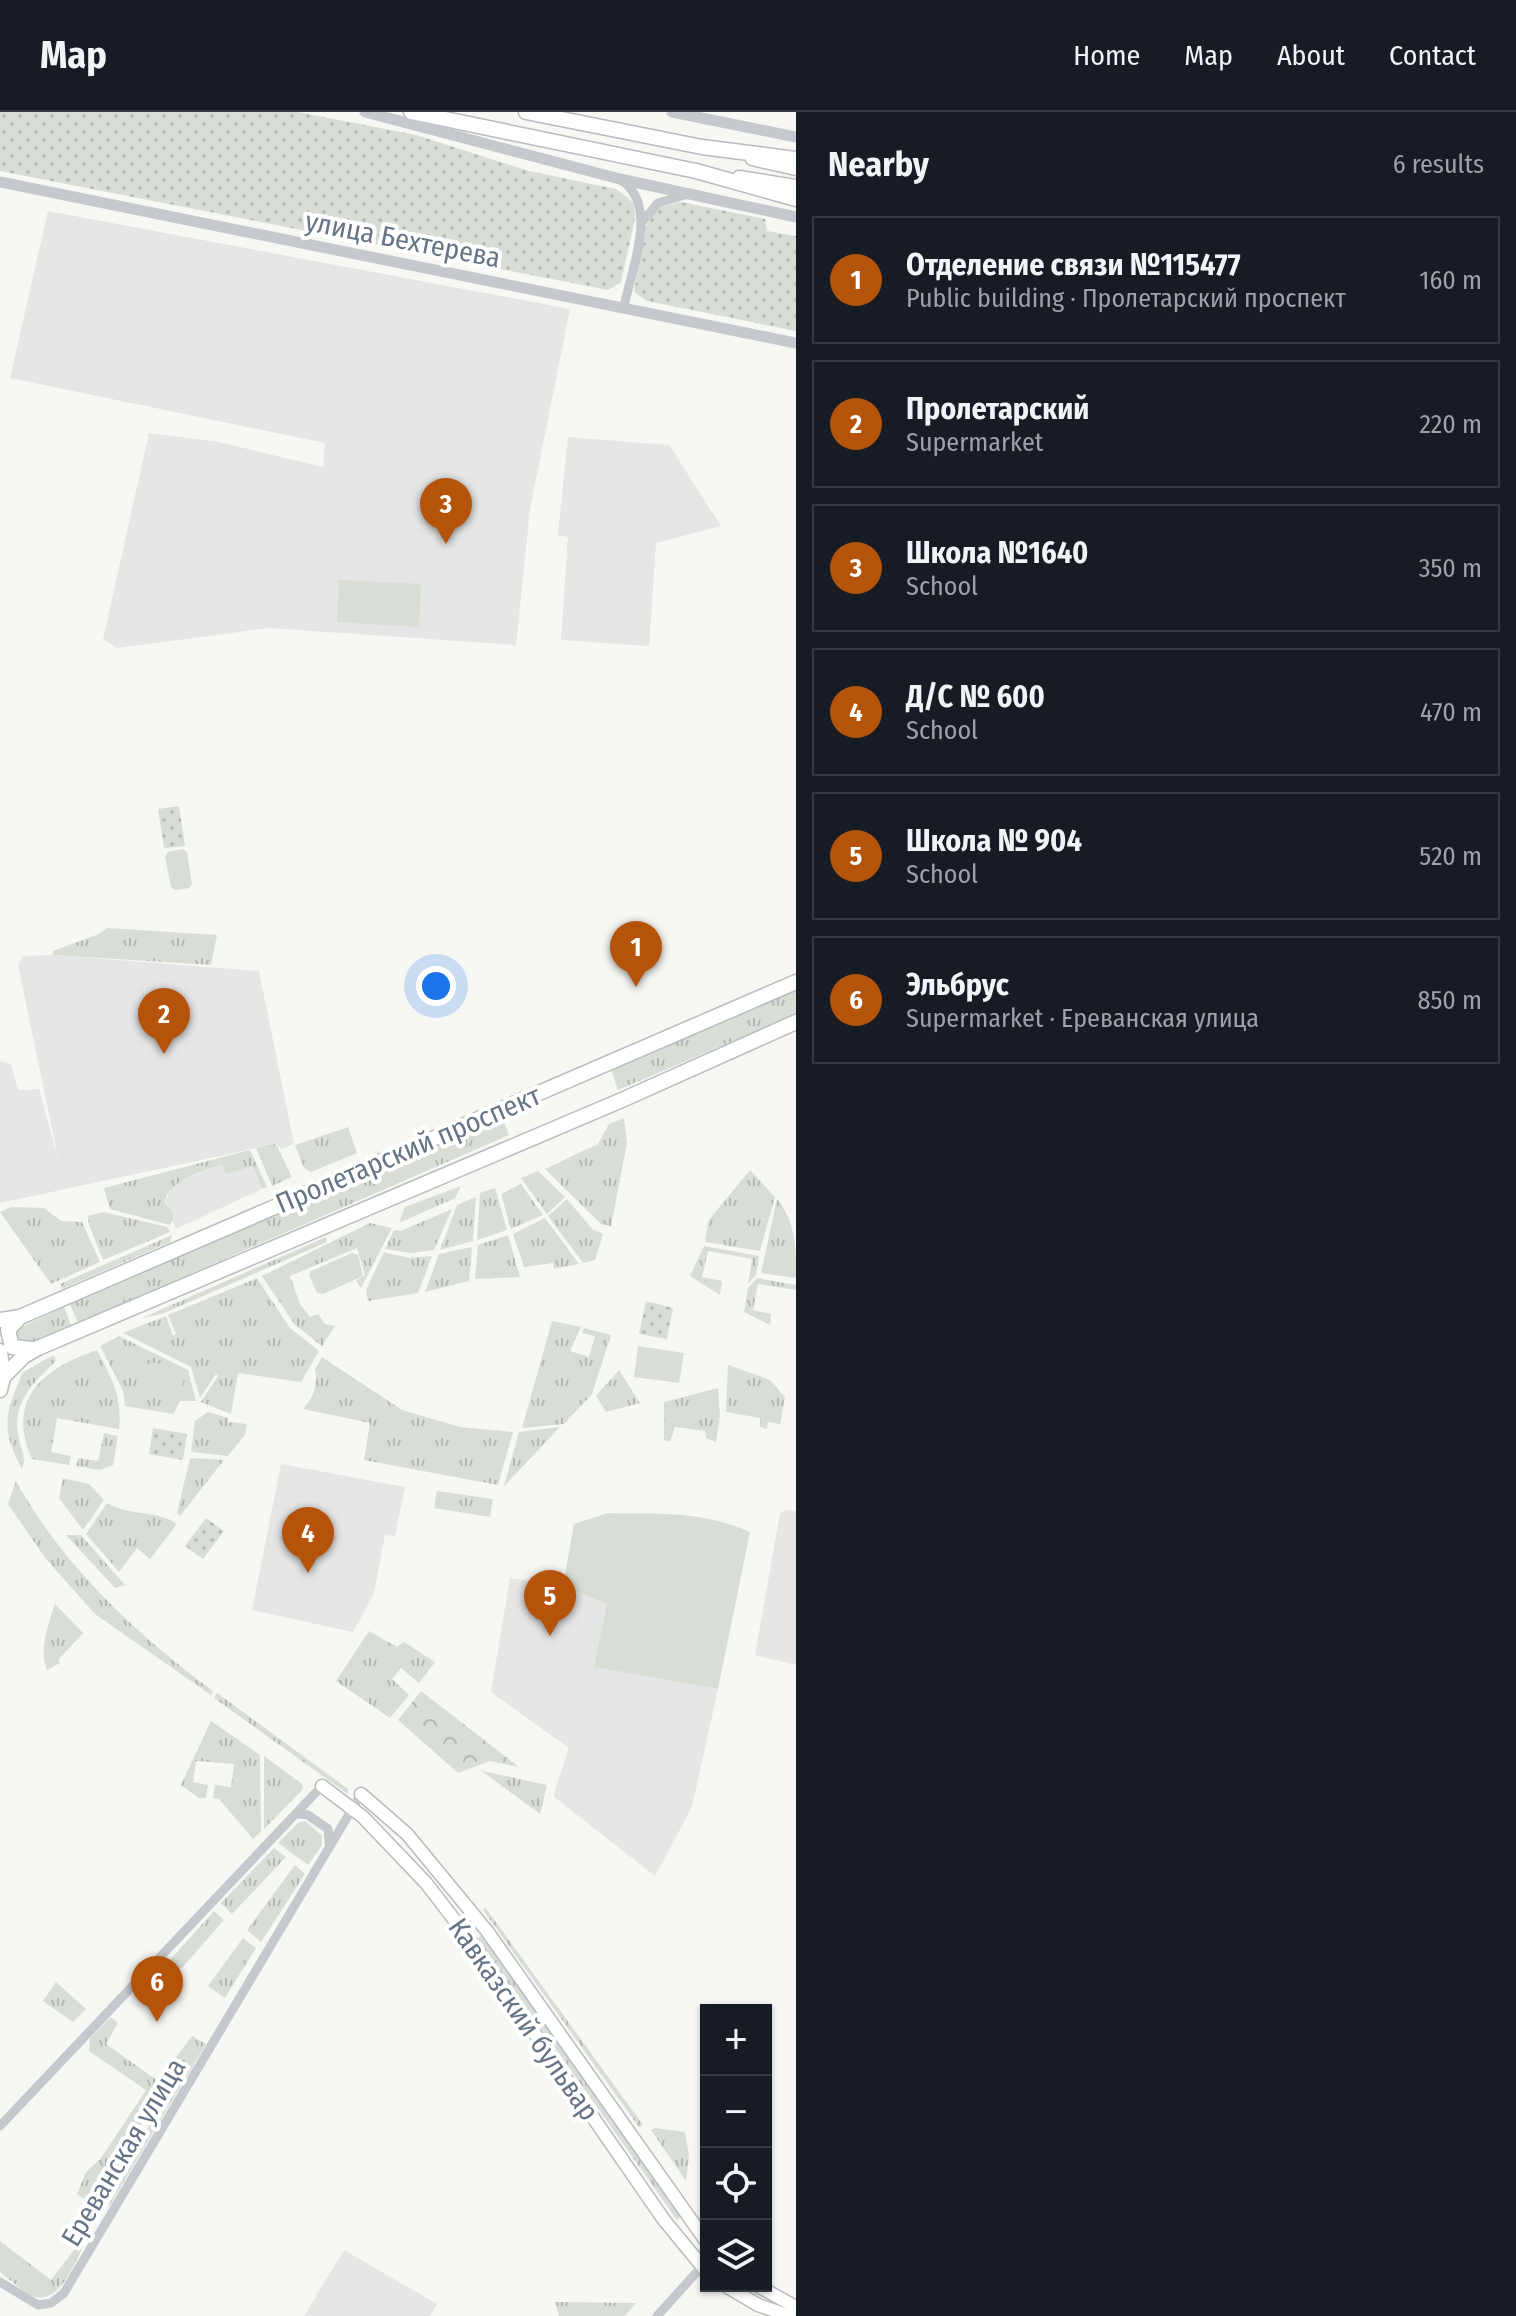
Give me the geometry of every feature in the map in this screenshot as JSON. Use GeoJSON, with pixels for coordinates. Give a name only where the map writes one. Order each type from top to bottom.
{"type":"FeatureCollection","features":[{"type":"Feature","properties":{"kind":"main road"},"geometry":{"type":"LineString","coordinates":[[411,112],[696,171],[796,186]]}},
{"type":"Feature","properties":{"kind":"main road"},"geometry":{"type":"LineString","coordinates":[[526,112],[796,169]]}},
{"type":"Feature","properties":{"kind":"main road"},"geometry":{"type":"LineString","coordinates":[[702,147],[796,159]]}},
{"type":"Feature","properties":{"kind":"main road"},"geometry":{"type":"LineString","coordinates":[[696,171],[796,199]]}},
{"type":"Feature","properties":{"kind":"main road","name":"Пролетарский проспект"},"geometry":{"type":"LineString","coordinates":[[0,1320],[20,1317],[796,982]]}},
{"type":"Feature","properties":{"kind":"main road","name":"Пролетарский проспект"},"geometry":{"type":"LineString","coordinates":[[2,1383],[24,1356],[38,1348],[622,1100],[796,1022]]}},
{"type":"Feature","properties":{"kind":"main road"},"geometry":{"type":"LineString","coordinates":[[20,1317],[8,1330],[12,1347],[38,1348]]}},
{"type":"Feature","properties":{"kind":"main road"},"geometry":{"type":"LineString","coordinates":[[0,1351],[2,1383]]}},
{"type":"Feature","properties":{"kind":"main road","name":"Кавказский бульвар"},"geometry":{"type":"LineString","coordinates":[[322,1786],[352,1808],[400,1854],[473,1944],[700,2261]]}},
{"type":"Feature","properties":{"kind":"main road","name":"Кавказский бульвар"},"geometry":{"type":"LineString","coordinates":[[361,1794],[407,1834],[487,1931],[700,2233]]}},
{"type":"Feature","properties":{"kind":"main road"},"geometry":{"type":"LineString","coordinates":[[736,2292],[758,2305],[790,2316]]}},
{"type":"Feature","properties":{"kind":"main road"},"geometry":{"type":"LineString","coordinates":[[769,2292],[796,2307]]}},
{"type":"Feature","properties":{"kind":"street"},"geometry":{"type":"LineString","coordinates":[[365,112],[620,179],[796,217]]}},
{"type":"Feature","properties":{"kind":"street"},"geometry":{"type":"LineString","coordinates":[[672,112],[796,137]]}},
{"type":"Feature","properties":{"kind":"street"},"geometry":{"type":"LineString","coordinates":[[620,179],[637,194],[641,225],[624,307]]}},
{"type":"Feature","properties":{"kind":"street","name":"улица Бехтерева"},"geometry":{"type":"LineString","coordinates":[[0,182],[796,343]]}},
{"type":"Feature","properties":{"kind":"street"},"geometry":{"type":"LineString","coordinates":[[641,225],[658,203],[680,196],[697,195]]}},
{"type":"Feature","properties":{"kind":"street"},"geometry":{"type":"LineString","coordinates":[[0,2126],[299,1814],[322,1786]]}},
{"type":"Feature","properties":{"kind":"street","name":"Ереванская улица"},"geometry":{"type":"LineString","coordinates":[[0,2282],[38,2305],[51,2303],[64,2293],[329,1843],[361,1794]]}},
{"type":"Feature","properties":{"kind":"street"},"geometry":{"type":"LineString","coordinates":[[299,1814],[308,1815],[328,1829],[329,1843]]}},
{"type":"Feature","properties":{"kind":"street"},"geometry":{"type":"LineString","coordinates":[[451,1917],[464,1919],[469,1911],[466,1905]]}},
{"type":"Feature","properties":{"kind":"street"},"geometry":{"type":"LineString","coordinates":[[473,1944],[470,1937],[475,1929],[487,1931]]}},
{"type":"Feature","properties":{"kind":"street"},"geometry":{"type":"LineString","coordinates":[[657,2316],[700,2271]]}},
{"type":"Feature","properties":{"kind":"shaded area"},"geometry":{"type":"Polygon","coordinates":[[[48,211],[570,309],[530,509],[516,645],[269,628],[117,648],[103,639],[149,433],[219,442],[323,467],[325,443],[10,378],[48,211]]]}},
{"type":"Feature","properties":{"kind":"shaded area"},"geometry":{"type":"Polygon","coordinates":[[[568,437],[669,445],[721,526],[656,543],[649,646],[561,640],[568,537],[558,535],[568,437]]]}},
{"type":"Feature","properties":{"kind":"shaded area"},"geometry":{"type":"Polygon","coordinates":[[[53,955],[259,971],[294,1144],[281,1149],[276,1144],[0,1203],[0,1061],[11,1065],[18,1090],[39,1089],[59,1162],[18,965],[23,956],[53,955]]]}},
{"type":"Feature","properties":{"kind":"shaded area"},"geometry":{"type":"Polygon","coordinates":[[[222,1164],[253,1165],[262,1189],[176,1229],[165,1203],[173,1184],[222,1164]]]}},
{"type":"Feature","properties":{"kind":"shaded area"},"geometry":{"type":"Polygon","coordinates":[[[281,1464],[405,1487],[395,1536],[385,1534],[374,1593],[353,1632],[252,1610],[281,1464]]]}},
{"type":"Feature","properties":{"kind":"shaded area"},"geometry":{"type":"Polygon","coordinates":[[[796,1511],[796,1665],[755,1655],[780,1513],[796,1511]]]}},
{"type":"Feature","properties":{"kind":"shaded area"},"geometry":{"type":"Polygon","coordinates":[[[510,1578],[563,1586],[607,1604],[595,1667],[718,1689],[692,1807],[655,1876],[553,1796],[569,1748],[491,1692],[510,1578]]]}},
{"type":"Feature","properties":{"kind":"shaded area"},"geometry":{"type":"Polygon","coordinates":[[[344,2250],[437,2304],[430,2316],[304,2316],[344,2250]]]}},
{"type":"Feature","properties":{"kind":"green space"},"geometry":{"type":"Polygon","coordinates":[[[0,112],[298,112],[416,135],[529,171],[616,189],[634,203],[635,219],[621,282],[608,290],[0,171],[0,112]]]}},
{"type":"Feature","properties":{"kind":"green space"},"geometry":{"type":"Polygon","coordinates":[[[681,202],[765,219],[767,231],[796,236],[796,331],[647,301],[634,292],[644,229],[658,208],[681,202]]]}},
{"type":"Feature","properties":{"kind":"green space"},"geometry":{"type":"Polygon","coordinates":[[[339,580],[421,584],[419,627],[337,622],[339,580]]]}},
{"type":"Feature","properties":{"kind":"green space"},"geometry":{"type":"Polygon","coordinates":[[[179,806],[185,846],[164,848],[158,809],[179,806]]]}},
{"type":"Feature","properties":{"kind":"green space"},"geometry":{"type":"Polygon","coordinates":[[[183,849],[187,852],[192,884],[189,888],[175,890],[171,887],[165,857],[168,852],[183,849]]]}},
{"type":"Feature","properties":{"kind":"green space"},"geometry":{"type":"Polygon","coordinates":[[[107,928],[217,935],[211,965],[53,955],[53,951],[107,928]]]}},
{"type":"Feature","properties":{"kind":"green space"},"geometry":{"type":"Polygon","coordinates":[[[796,989],[796,1014],[618,1090],[611,1069],[796,989]]]}},
{"type":"Feature","properties":{"kind":"green space"},"geometry":{"type":"Polygon","coordinates":[[[502,1118],[509,1135],[78,1323],[70,1304],[502,1118]]]}},
{"type":"Feature","properties":{"kind":"green space"},"geometry":{"type":"Polygon","coordinates":[[[624,1118],[627,1143],[611,1226],[601,1224],[545,1169],[598,1144],[609,1124],[624,1118]]]}},
{"type":"Feature","properties":{"kind":"green space"},"geometry":{"type":"Polygon","coordinates":[[[348,1127],[357,1153],[311,1172],[304,1168],[295,1145],[348,1127]]]}},
{"type":"Feature","properties":{"kind":"green space"},"geometry":{"type":"Polygon","coordinates":[[[276,1144],[292,1177],[272,1186],[256,1148],[276,1144]]]}},
{"type":"Feature","properties":{"kind":"green space"},"geometry":{"type":"Polygon","coordinates":[[[250,1150],[267,1187],[262,1189],[253,1166],[226,1174],[222,1164],[186,1178],[172,1188],[165,1203],[174,1215],[170,1225],[110,1209],[104,1188],[250,1150]]]}},
{"type":"Feature","properties":{"kind":"green space"},"geometry":{"type":"Polygon","coordinates":[[[750,1170],[775,1197],[760,1251],[705,1242],[708,1221],[750,1170]]]}},
{"type":"Feature","properties":{"kind":"green space"},"geometry":{"type":"Polygon","coordinates":[[[538,1171],[565,1197],[547,1214],[521,1178],[538,1171]]]}},
{"type":"Feature","properties":{"kind":"green space"},"geometry":{"type":"Polygon","coordinates":[[[521,1184],[543,1215],[511,1229],[501,1194],[521,1184]]]}},
{"type":"Feature","properties":{"kind":"green space"},"geometry":{"type":"Polygon","coordinates":[[[461,1186],[455,1198],[399,1223],[405,1207],[461,1186]]]}},
{"type":"Feature","properties":{"kind":"green space"},"geometry":{"type":"Polygon","coordinates":[[[495,1188],[507,1230],[477,1240],[480,1193],[495,1188]]]}},
{"type":"Feature","properties":{"kind":"green space"},"geometry":{"type":"Polygon","coordinates":[[[476,1197],[473,1241],[440,1250],[457,1205],[476,1197]]]}},
{"type":"Feature","properties":{"kind":"green space"},"geometry":{"type":"Polygon","coordinates":[[[567,1199],[593,1230],[603,1234],[595,1260],[583,1263],[548,1216],[567,1199]]]}},
{"type":"Feature","properties":{"kind":"green space"},"geometry":{"type":"Polygon","coordinates":[[[777,1199],[791,1226],[796,1278],[761,1273],[777,1199]]]}},
{"type":"Feature","properties":{"kind":"green space"},"geometry":{"type":"Polygon","coordinates":[[[11,1207],[44,1208],[61,1221],[82,1222],[100,1262],[51,1284],[0,1212],[11,1207]]]}},
{"type":"Feature","properties":{"kind":"green space"},"geometry":{"type":"Polygon","coordinates":[[[452,1209],[434,1250],[410,1253],[385,1249],[394,1230],[401,1231],[452,1209]]]}},
{"type":"Feature","properties":{"kind":"green space"},"geometry":{"type":"Polygon","coordinates":[[[103,1212],[167,1227],[170,1232],[103,1260],[88,1216],[103,1212]]]}},
{"type":"Feature","properties":{"kind":"green space"},"geometry":{"type":"Polygon","coordinates":[[[545,1218],[579,1264],[554,1269],[553,1263],[524,1267],[513,1234],[545,1218]]]}},
{"type":"Feature","properties":{"kind":"green space"},"geometry":{"type":"Polygon","coordinates":[[[370,1223],[392,1228],[361,1288],[356,1281],[365,1275],[357,1248],[290,1276],[300,1304],[310,1317],[318,1314],[325,1324],[335,1326],[322,1346],[295,1325],[262,1276],[370,1223]]]}},
{"type":"Feature","properties":{"kind":"green space"},"geometry":{"type":"Polygon","coordinates":[[[172,1235],[170,1242],[62,1289],[60,1284],[172,1235]]]}},
{"type":"Feature","properties":{"kind":"green space"},"geometry":{"type":"Polygon","coordinates":[[[508,1235],[520,1277],[475,1279],[478,1245],[508,1235]]]}},
{"type":"Feature","properties":{"kind":"green space"},"geometry":{"type":"Polygon","coordinates":[[[326,1237],[327,1242],[162,1314],[142,1318],[326,1237]]]}},
{"type":"Feature","properties":{"kind":"green space"},"geometry":{"type":"Polygon","coordinates":[[[704,1246],[759,1256],[756,1275],[748,1284],[752,1259],[708,1251],[702,1277],[722,1281],[720,1295],[690,1276],[704,1246]]]}},
{"type":"Feature","properties":{"kind":"green space"},"geometry":{"type":"Polygon","coordinates":[[[472,1247],[469,1281],[425,1292],[439,1254],[472,1247]]]}},
{"type":"Feature","properties":{"kind":"green space"},"geometry":{"type":"Polygon","coordinates":[[[384,1252],[409,1258],[432,1256],[418,1293],[368,1301],[366,1290],[384,1252]]]}},
{"type":"Feature","properties":{"kind":"green space"},"geometry":{"type":"Polygon","coordinates":[[[352,1253],[358,1255],[363,1276],[323,1294],[317,1293],[309,1275],[311,1271],[352,1253]]]}},
{"type":"Feature","properties":{"kind":"green space"},"geometry":{"type":"Polygon","coordinates":[[[257,1278],[290,1328],[319,1351],[301,1382],[238,1373],[231,1414],[201,1402],[218,1376],[216,1374],[200,1398],[191,1367],[123,1333],[166,1316],[173,1336],[176,1334],[168,1315],[257,1278]]]}},
{"type":"Feature","properties":{"kind":"green space"},"geometry":{"type":"Polygon","coordinates":[[[757,1278],[796,1285],[796,1290],[758,1284],[753,1310],[771,1314],[770,1325],[744,1312],[748,1288],[757,1278]]]}},
{"type":"Feature","properties":{"kind":"green space"},"geometry":{"type":"Polygon","coordinates":[[[646,1301],[673,1308],[667,1339],[639,1334],[646,1301]]]}},
{"type":"Feature","properties":{"kind":"green space"},"geometry":{"type":"Polygon","coordinates":[[[64,1307],[71,1325],[22,1346],[11,1332],[64,1307]]]}},
{"type":"Feature","properties":{"kind":"green space"},"geometry":{"type":"Polygon","coordinates":[[[552,1321],[581,1327],[570,1351],[589,1357],[595,1336],[582,1333],[584,1328],[611,1335],[592,1394],[564,1424],[522,1428],[552,1321]]]}},
{"type":"Feature","properties":{"kind":"green space"},"geometry":{"type":"Polygon","coordinates":[[[119,1336],[188,1370],[196,1401],[180,1401],[173,1414],[125,1406],[123,1391],[100,1346],[119,1336]]]}},
{"type":"Feature","properties":{"kind":"green space"},"geometry":{"type":"Polygon","coordinates":[[[638,1346],[684,1353],[679,1383],[634,1377],[638,1346]]]}},
{"type":"Feature","properties":{"kind":"green space"},"geometry":{"type":"Polygon","coordinates":[[[97,1350],[117,1397],[119,1429],[57,1418],[51,1452],[71,1456],[69,1465],[32,1459],[23,1419],[34,1389],[60,1367],[97,1350]]]}},
{"type":"Feature","properties":{"kind":"green space"},"geometry":{"type":"Polygon","coordinates":[[[54,1355],[56,1361],[32,1386],[18,1415],[17,1426],[24,1457],[22,1469],[8,1431],[12,1399],[23,1372],[54,1355]]]}},
{"type":"Feature","properties":{"kind":"green space"},"geometry":{"type":"Polygon","coordinates":[[[322,1357],[402,1410],[460,1427],[513,1432],[498,1485],[364,1460],[370,1423],[303,1409],[314,1390],[315,1369],[322,1357]]]}},
{"type":"Feature","properties":{"kind":"green space"},"geometry":{"type":"Polygon","coordinates":[[[151,1362],[182,1368],[185,1375],[180,1393],[147,1389],[143,1382],[145,1367],[151,1362]]]}},
{"type":"Feature","properties":{"kind":"green space"},"geometry":{"type":"Polygon","coordinates":[[[728,1365],[770,1380],[785,1397],[780,1424],[768,1422],[767,1429],[760,1427],[760,1418],[726,1412],[728,1365]]]}},
{"type":"Feature","properties":{"kind":"green space"},"geometry":{"type":"Polygon","coordinates":[[[619,1370],[640,1403],[606,1412],[596,1396],[619,1370]]]}},
{"type":"Feature","properties":{"kind":"green space"},"geometry":{"type":"Polygon","coordinates":[[[718,1388],[720,1416],[716,1442],[706,1438],[705,1431],[675,1427],[670,1442],[664,1440],[664,1402],[718,1388]]]}},
{"type":"Feature","properties":{"kind":"green space"},"geometry":{"type":"Polygon","coordinates":[[[208,1412],[228,1418],[228,1422],[247,1424],[245,1435],[228,1456],[191,1452],[195,1421],[208,1412]]]}},
{"type":"Feature","properties":{"kind":"green space"},"geometry":{"type":"Polygon","coordinates":[[[560,1427],[504,1486],[519,1432],[560,1427]]]}},
{"type":"Feature","properties":{"kind":"green space"},"geometry":{"type":"Polygon","coordinates":[[[153,1428],[187,1434],[183,1460],[149,1454],[153,1428]]]}},
{"type":"Feature","properties":{"kind":"green space"},"geometry":{"type":"Polygon","coordinates":[[[104,1433],[118,1436],[113,1465],[100,1470],[76,1466],[78,1458],[98,1461],[104,1433]]]}},
{"type":"Feature","properties":{"kind":"green space"},"geometry":{"type":"Polygon","coordinates":[[[190,1458],[224,1460],[180,1516],[177,1513],[190,1458]]]}},
{"type":"Feature","properties":{"kind":"green space"},"geometry":{"type":"Polygon","coordinates":[[[63,1478],[89,1484],[104,1500],[83,1530],[59,1498],[63,1478]]]}},
{"type":"Feature","properties":{"kind":"green space"},"geometry":{"type":"Polygon","coordinates":[[[16,1481],[35,1512],[79,1570],[129,1622],[213,1691],[211,1695],[95,1614],[46,1559],[8,1504],[16,1481]]]}},
{"type":"Feature","properties":{"kind":"green space"},"geometry":{"type":"Polygon","coordinates":[[[437,1491],[493,1499],[490,1517],[434,1508],[437,1491]]]}},
{"type":"Feature","properties":{"kind":"green space"},"geometry":{"type":"Polygon","coordinates":[[[107,1503],[177,1524],[150,1559],[137,1548],[119,1572],[86,1534],[107,1503]]]}},
{"type":"Feature","properties":{"kind":"green space"},"geometry":{"type":"Polygon","coordinates":[[[608,1513],[698,1517],[750,1532],[718,1689],[594,1667],[607,1604],[563,1586],[574,1524],[608,1513]]]}},
{"type":"Feature","properties":{"kind":"green space"},"geometry":{"type":"Polygon","coordinates":[[[206,1518],[224,1531],[203,1559],[185,1546],[206,1518]]]}},
{"type":"Feature","properties":{"kind":"green space"},"geometry":{"type":"Polygon","coordinates":[[[66,1535],[81,1535],[125,1585],[115,1588],[66,1535]]]}},
{"type":"Feature","properties":{"kind":"green space"},"geometry":{"type":"Polygon","coordinates":[[[55,1604],[83,1633],[58,1660],[60,1663],[47,1670],[44,1645],[55,1604]]]}},
{"type":"Feature","properties":{"kind":"green space"},"geometry":{"type":"Polygon","coordinates":[[[369,1631],[397,1647],[404,1642],[435,1662],[419,1683],[401,1668],[392,1679],[409,1695],[390,1718],[336,1681],[369,1631]]]}},
{"type":"Feature","properties":{"kind":"green space"},"geometry":{"type":"Polygon","coordinates":[[[421,1691],[519,1767],[490,1761],[458,1773],[398,1720],[421,1691]]]}},
{"type":"Feature","properties":{"kind":"green space"},"geometry":{"type":"Polygon","coordinates":[[[217,1693],[348,1789],[348,1794],[214,1698],[217,1693]]]}},
{"type":"Feature","properties":{"kind":"green space"},"geometry":{"type":"Polygon","coordinates":[[[211,1721],[260,1755],[261,1831],[253,1839],[219,1799],[213,1798],[215,1785],[231,1787],[234,1764],[196,1761],[193,1782],[208,1785],[206,1798],[199,1798],[181,1785],[211,1721]]]}},
{"type":"Feature","properties":{"kind":"green space"},"geometry":{"type":"Polygon","coordinates":[[[264,1756],[302,1784],[303,1789],[264,1829],[264,1756]]]}},
{"type":"Feature","properties":{"kind":"green space"},"geometry":{"type":"Polygon","coordinates":[[[478,1770],[547,1785],[540,1814],[483,1772],[478,1770]]]}},
{"type":"Feature","properties":{"kind":"green space"},"geometry":{"type":"Polygon","coordinates":[[[305,1821],[322,1836],[322,1845],[308,1865],[278,1843],[298,1823],[305,1821]]]}},
{"type":"Feature","properties":{"kind":"green space"},"geometry":{"type":"Polygon","coordinates":[[[274,1848],[286,1857],[232,1914],[221,1903],[274,1848]]]}},
{"type":"Feature","properties":{"kind":"green space"},"geometry":{"type":"Polygon","coordinates":[[[295,1865],[305,1874],[261,1942],[247,1930],[295,1865]]]}},
{"type":"Feature","properties":{"kind":"green space"},"geometry":{"type":"Polygon","coordinates":[[[485,1907],[643,2125],[639,2127],[483,1910],[485,1907]]]}},
{"type":"Feature","properties":{"kind":"green space"},"geometry":{"type":"Polygon","coordinates":[[[214,1911],[224,1920],[181,1969],[170,1960],[214,1911]]]}},
{"type":"Feature","properties":{"kind":"green space"},"geometry":{"type":"Polygon","coordinates":[[[482,1934],[486,1935],[681,2217],[677,2220],[478,1939],[482,1934]]]}},
{"type":"Feature","properties":{"kind":"green space"},"geometry":{"type":"Polygon","coordinates":[[[243,1938],[256,1948],[225,1998],[208,1986],[243,1938]]]}},
{"type":"Feature","properties":{"kind":"green space"},"geometry":{"type":"Polygon","coordinates":[[[56,1982],[86,2009],[73,2022],[43,2001],[56,1982]]]}},
{"type":"Feature","properties":{"kind":"green space"},"geometry":{"type":"Polygon","coordinates":[[[111,2017],[118,2023],[106,2044],[158,2081],[192,2036],[206,2044],[105,2213],[162,2100],[155,2096],[99,2210],[77,2194],[86,2172],[101,2158],[146,2090],[89,2051],[90,2038],[111,2017]]]}},
{"type":"Feature","properties":{"kind":"green space"},"geometry":{"type":"Polygon","coordinates":[[[651,2130],[685,2132],[689,2156],[686,2181],[651,2130]]]}},
{"type":"Feature","properties":{"kind":"green space"},"geometry":{"type":"Polygon","coordinates":[[[0,2241],[51,2280],[80,2242],[84,2245],[65,2281],[42,2298],[28,2294],[0,2272],[0,2241]]]}},
{"type":"Feature","properties":{"kind":"green space"},"geometry":{"type":"Polygon","coordinates":[[[555,2302],[636,2303],[625,2316],[559,2316],[555,2302]]]}},
{"type":"Feature","properties":{"kind":"place","name":"Школа №1640"},"geometry":{"type":"Point","coordinates":[446,544]}},
{"type":"Feature","properties":{"kind":"place","name":"Отделение связи №115477"},"geometry":{"type":"Point","coordinates":[636,987]}},
{"type":"Feature","properties":{"kind":"place","name":"Пролетарский"},"geometry":{"type":"Point","coordinates":[164,1054]}},
{"type":"Feature","properties":{"kind":"place","name":"Д/C № 600"},"geometry":{"type":"Point","coordinates":[308,1573]}},
{"type":"Feature","properties":{"kind":"place","name":"Школа № 904"},"geometry":{"type":"Point","coordinates":[550,1636]}},
{"type":"Feature","properties":{"kind":"place","name":"Эльбрус"},"geometry":{"type":"Point","coordinates":[157,2022]}}]}
